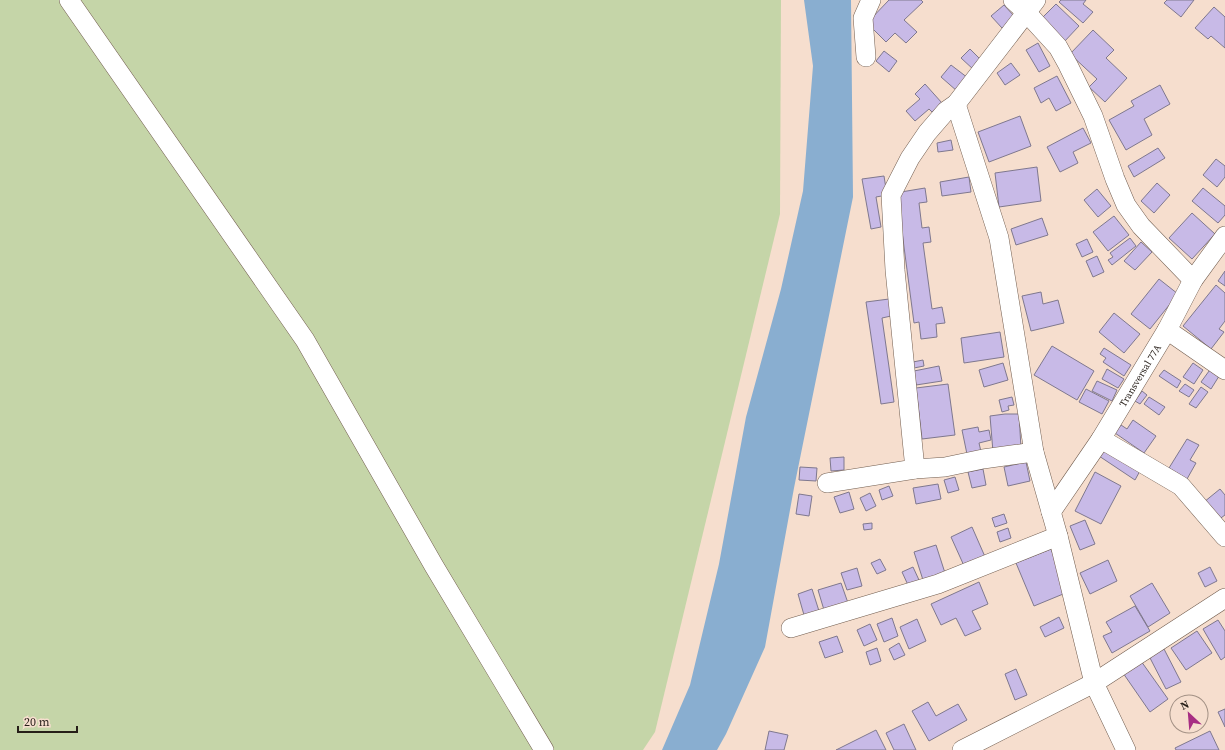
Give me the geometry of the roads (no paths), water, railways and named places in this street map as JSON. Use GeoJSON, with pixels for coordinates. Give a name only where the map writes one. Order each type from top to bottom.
{"type":"FeatureCollection","features":[{"type":"Feature","properties":{"kind":"street"},"geometry":{"type":"LineString","coordinates":[[69,0],[305,340],[434,566],[544,750]]}},
{"type":"Feature","properties":{"kind":"street"},"geometry":{"type":"LineString","coordinates":[[866,57],[863,18],[871,0]]}},
{"type":"Feature","properties":{"kind":"street"},"geometry":{"type":"LineString","coordinates":[[915,469],[895,270],[891,195],[910,158],[927,133],[946,111],[956,104],[1025,4],[1058,47],[1068,65],[1093,116],[1115,179],[1126,205],[1141,226],[1193,280]]}},
{"type":"Feature","properties":{"kind":"street"},"geometry":{"type":"LineString","coordinates":[[956,104],[999,238],[1034,452],[1058,536],[1094,683],[1126,750]]}},
{"type":"Feature","properties":{"kind":"street","name":"Transversal 77A"},"geometry":{"type":"LineString","coordinates":[[1051,512],[1102,439],[1167,330],[1193,280],[1225,236]]}},
{"type":"Feature","properties":{"kind":"street"},"geometry":{"type":"LineString","coordinates":[[1167,330],[1225,370]]}},
{"type":"Feature","properties":{"kind":"street"},"geometry":{"type":"LineString","coordinates":[[1102,439],[1181,486],[1225,537]]}},
{"type":"Feature","properties":{"kind":"street"},"geometry":{"type":"LineString","coordinates":[[827,483],[1034,452]]}},
{"type":"Feature","properties":{"kind":"street"},"geometry":{"type":"LineString","coordinates":[[791,628],[938,584],[1058,536]]}},
{"type":"Feature","properties":{"kind":"street"},"geometry":{"type":"LineString","coordinates":[[962,750],[1094,683],[1225,598]]}},
{"type":"Feature","properties":{"kind":"water"},"geometry":{"type":"Polygon","coordinates":[[[804,0],[851,0],[853,197],[794,488],[765,647],[726,734],[717,750],[662,750],[690,685],[719,564],[746,417],[781,289],[803,191],[813,66],[804,0]]]}}]}
